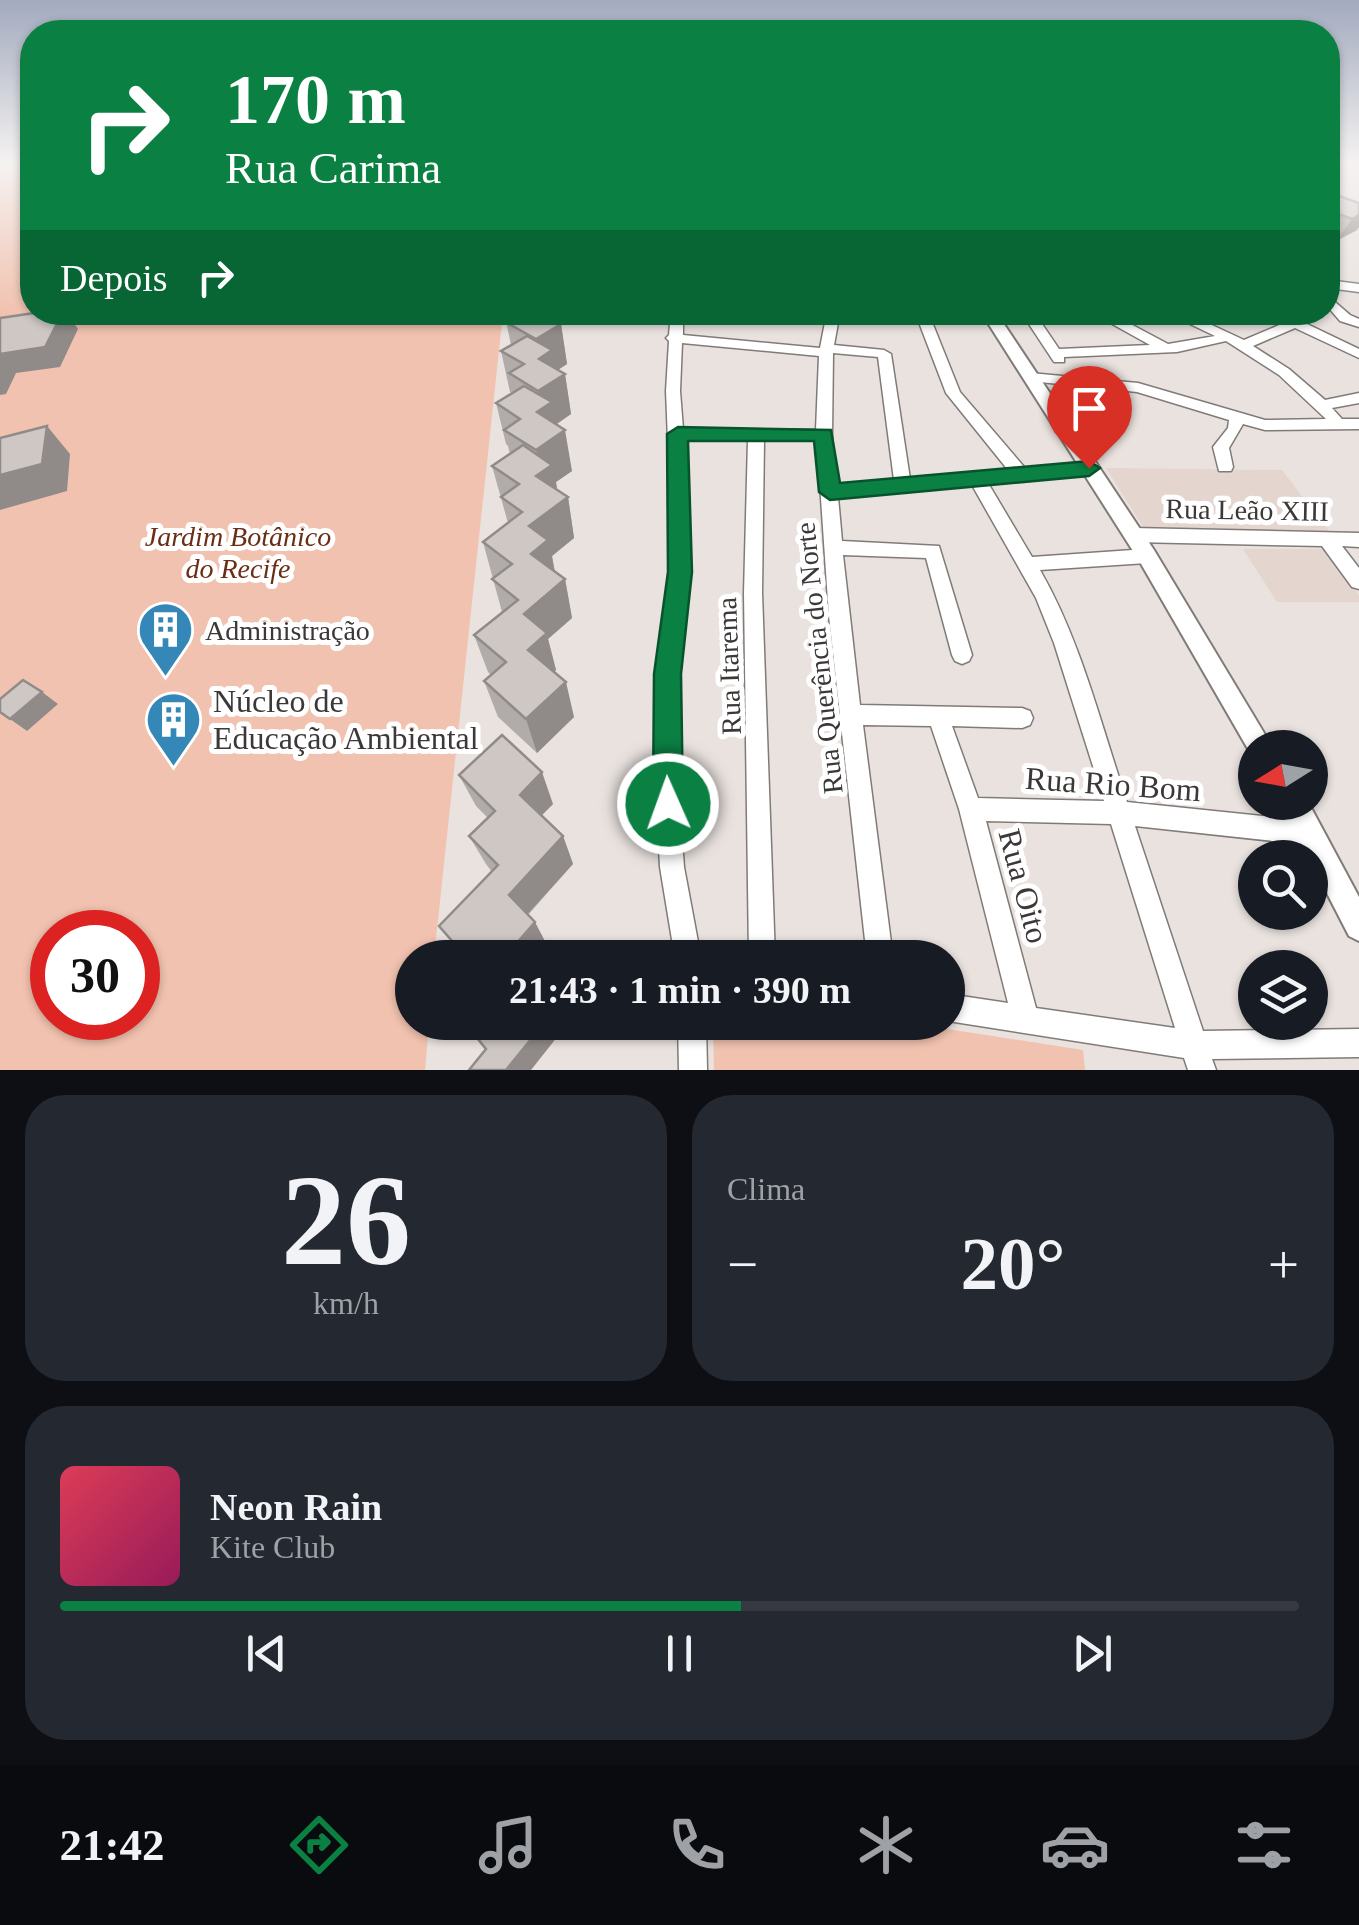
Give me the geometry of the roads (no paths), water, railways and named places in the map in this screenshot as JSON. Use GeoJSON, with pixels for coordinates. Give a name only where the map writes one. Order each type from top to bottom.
{"type":"FeatureCollection","features":[{"type":"Feature","properties":{"kind":"main road"},"geometry":{"type":"LineString","coordinates":[[996,325],[1147,556],[1250,730]]}},
{"type":"Feature","properties":{"kind":"main road"},"geometry":{"type":"LineString","coordinates":[[1303,820],[1359,926]]}},
{"type":"Feature","properties":{"kind":"street"},"geometry":{"type":"LineString","coordinates":[[676,325],[680,572],[668,674],[666,772],[672,867],[685,940]]}},
{"type":"Feature","properties":{"kind":"street","name":"Rua Querência do Norte"},"geometry":{"type":"LineString","coordinates":[[832,325],[824,434],[832,548],[878,940]]}},
{"type":"Feature","properties":{"kind":"street"},"geometry":{"type":"LineString","coordinates":[[926,325],[954,392],[1022,476]]}},
{"type":"Feature","properties":{"kind":"street"},"geometry":{"type":"LineString","coordinates":[[1036,325],[1068,378]]}},
{"type":"Feature","properties":{"kind":"street"},"geometry":{"type":"LineString","coordinates":[[1124,325],[1165,348]]}},
{"type":"Feature","properties":{"kind":"street"},"geometry":{"type":"LineString","coordinates":[[1199,325],[1241,346],[1322,404],[1338,424]]}},
{"type":"Feature","properties":{"kind":"street"},"geometry":{"type":"LineString","coordinates":[[1241,346],[1291,325],[1359,354]]}},
{"type":"Feature","properties":{"kind":"street"},"geometry":{"type":"LineString","coordinates":[[1086,336],[1100,351]]}},
{"type":"Feature","properties":{"kind":"street"},"geometry":{"type":"LineString","coordinates":[[674,338],[882,352],[904,484]]}},
{"type":"Feature","properties":{"kind":"street"},"geometry":{"type":"LineString","coordinates":[[1055,354],[1165,348],[1227,338]]}},
{"type":"Feature","properties":{"kind":"street"},"geometry":{"type":"LineString","coordinates":[[1030,377],[1138,388],[1237,417],[1300,428],[1359,424]]}},
{"type":"Feature","properties":{"kind":"street"},"geometry":{"type":"LineString","coordinates":[[1322,404],[1359,398]]}},
{"type":"Feature","properties":{"kind":"street"},"geometry":{"type":"LineString","coordinates":[[1225,467],[1220,447],[1236,430],[1237,417]]}},
{"type":"Feature","properties":{"kind":"street","name":"Rua Itarema"},"geometry":{"type":"LineString","coordinates":[[756,433],[753,592],[762,940]]}},
{"type":"Feature","properties":{"kind":"street"},"geometry":{"type":"LineString","coordinates":[[678,434],[824,434]]}},
{"type":"Feature","properties":{"kind":"street"},"geometry":{"type":"LineString","coordinates":[[830,492],[1089,468]]}},
{"type":"Feature","properties":{"kind":"street"},"geometry":{"type":"LineString","coordinates":[[978,480],[1028,564],[1064,643],[1197,1058]]}},
{"type":"Feature","properties":{"kind":"street","name":"Rua Leão XIII"},"geometry":{"type":"LineString","coordinates":[[1134,536],[1359,540]]}},
{"type":"Feature","properties":{"kind":"street"},"geometry":{"type":"LineString","coordinates":[[1326,539],[1359,582]]}},
{"type":"Feature","properties":{"kind":"street"},"geometry":{"type":"LineString","coordinates":[[832,548],[933,552],[962,655]]}},
{"type":"Feature","properties":{"kind":"street"},"geometry":{"type":"LineString","coordinates":[[1028,564],[1147,556]]}},
{"type":"Feature","properties":{"kind":"street"},"geometry":{"type":"LineString","coordinates":[[853,715],[1022,718]]}},
{"type":"Feature","properties":{"kind":"street","name":"Rua Oito"},"geometry":{"type":"LineString","coordinates":[[938,717],[970,808],[1025,1016]]}},
{"type":"Feature","properties":{"kind":"street","name":"Rua Rio Bom"},"geometry":{"type":"LineString","coordinates":[[970,808],[1121,813],[1310,833]]}},
{"type":"Feature","properties":{"kind":"street"},"geometry":{"type":"LineString","coordinates":[[965,1010],[1025,1016],[1197,1058],[1359,1043]]}},
{"type":"Feature","properties":{"kind":"street"},"geometry":{"type":"LineString","coordinates":[[692,1040],[693,1070]]}},
{"type":"Feature","properties":{"kind":"place","name":"Administração"},"geometry":{"type":"Point","coordinates":[166,679]}},
{"type":"Feature","properties":{"kind":"place","name":"Núcleo de Educação Ambiental"},"geometry":{"type":"Point","coordinates":[174,768]}},
{"type":"Feature","properties":{"kind":"park label","name":"Jardim Botânico do Recife"},"geometry":{"type":"Point","coordinates":[238,552]}}]}
